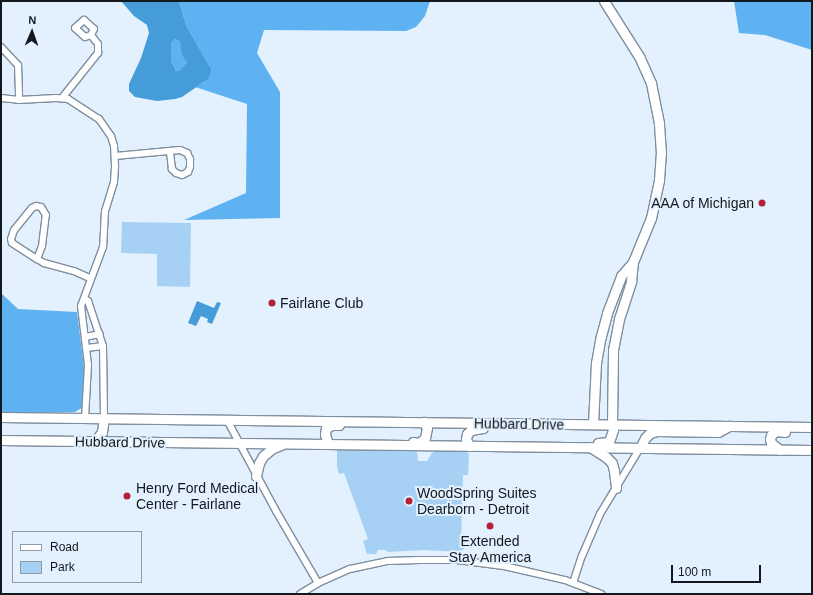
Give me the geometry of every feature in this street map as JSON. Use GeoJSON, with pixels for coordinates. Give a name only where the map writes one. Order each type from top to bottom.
{"type":"FeatureCollection","features":[{"type":"Feature","properties":{"kind":"street"},"geometry":{"type":"LineString","coordinates":[[525,446],[540,442],[603,444],[609,442],[612,437],[612,388],[614,350],[618,319],[631,281],[633,262],[647,229],[657,194],[661,153],[659,123],[654,93],[646,71],[604,1]]}},
{"type":"Feature","properties":{"kind":"street"},"geometry":{"type":"LineString","coordinates":[[62,98],[96,56],[98,44],[91,35]]}},
{"type":"Feature","properties":{"kind":"street"},"geometry":{"type":"LineString","coordinates":[[1,47],[18,66],[18,100]]}},
{"type":"Feature","properties":{"kind":"street"},"geometry":{"type":"LineString","coordinates":[[1,98],[18,100],[62,98],[75,102],[99,119],[111,136],[115,156],[114,182],[105,211],[103,247],[90,278],[80,312],[87,348],[88,404],[85,418]]}},
{"type":"Feature","properties":{"kind":"street"},"geometry":{"type":"LineString","coordinates":[[115,156],[170,152]]}},
{"type":"Feature","properties":{"kind":"street"},"geometry":{"type":"LineString","coordinates":[[37,259],[42,246],[46,215],[45,211],[36,206],[32,208],[14,230],[11,239],[12,243],[37,259],[90,278]]}},
{"type":"Feature","properties":{"kind":"street"},"geometry":{"type":"LineString","coordinates":[[593,424],[594,388],[601,336],[621,276],[633,262]]}},
{"type":"Feature","properties":{"kind":"street"},"geometry":{"type":"LineString","coordinates":[[85,299],[88,301],[103,346],[104,418],[102,432],[95,441]]}},
{"type":"Feature","properties":{"kind":"street"},"geometry":{"type":"LineString","coordinates":[[607,315],[618,319]]}},
{"type":"Feature","properties":{"kind":"street"},"geometry":{"type":"LineString","coordinates":[[85,337],[100,334]]}},
{"type":"Feature","properties":{"kind":"street"},"geometry":{"type":"LineString","coordinates":[[601,336],[610,340],[614,350]]}},
{"type":"Feature","properties":{"kind":"street"},"geometry":{"type":"LineString","coordinates":[[87,348],[103,346]]}},
{"type":"Feature","properties":{"kind":"street"},"geometry":{"type":"LineString","coordinates":[[594,388],[612,388]]}},
{"type":"Feature","properties":{"kind":"street","name":"Hubbard Drive"},"geometry":{"type":"LineString","coordinates":[[1,417],[812,427]]}},
{"type":"Feature","properties":{"kind":"street"},"geometry":{"type":"LineString","coordinates":[[227,420],[256,476],[318,583]]}},
{"type":"Feature","properties":{"kind":"street"},"geometry":{"type":"LineString","coordinates":[[328,444],[325,434],[326,428],[332,425],[376,426],[386,422]]}},
{"type":"Feature","properties":{"kind":"street"},"geometry":{"type":"LineString","coordinates":[[382,445],[392,442],[419,443],[426,435],[427,428],[424,422]]}},
{"type":"Feature","properties":{"kind":"street"},"geometry":{"type":"LineString","coordinates":[[469,446],[466,439],[467,434],[476,428],[530,429],[541,424]]}},
{"type":"Feature","properties":{"kind":"street"},"geometry":{"type":"LineString","coordinates":[[573,583],[591,534],[645,438],[657,431],[718,432],[730,426]]}},
{"type":"Feature","properties":{"kind":"street"},"geometry":{"type":"LineString","coordinates":[[780,450],[771,443],[770,439],[776,432],[812,432]]}},
{"type":"Feature","properties":{"kind":"street","name":"Hubbard Drive"},"geometry":{"type":"LineString","coordinates":[[1,440],[812,450]]}},
{"type":"Feature","properties":{"kind":"street"},"geometry":{"type":"LineString","coordinates":[[256,476],[259,463],[263,456],[273,448],[286,444]]}},
{"type":"Feature","properties":{"kind":"street"},"geometry":{"type":"LineString","coordinates":[[590,447],[612,464],[616,488]]}},
{"type":"Feature","properties":{"kind":"street"},"geometry":{"type":"LineString","coordinates":[[300,594],[318,583],[350,569],[388,561],[419,560],[457,560],[500,566],[573,583],[601,594]]}},
{"type":"Feature","properties":{"kind":"green space"},"geometry":{"type":"Polygon","coordinates":[[[122,222],[191,223],[190,287],[157,286],[157,254],[121,253],[122,222]]]}},
{"type":"Feature","properties":{"kind":"green space"},"geometry":{"type":"Polygon","coordinates":[[[413,448],[417,452],[418,461],[427,461],[436,450],[465,450],[469,454],[468,475],[463,475],[461,543],[466,544],[465,548],[460,552],[424,550],[388,552],[385,550],[378,550],[376,554],[367,554],[363,541],[368,539],[344,473],[339,474],[337,467],[337,450],[413,448]]]}},
{"type":"Feature","properties":{"kind":"shaded area"},"geometry":{"type":"Polygon","coordinates":[[[121,1],[179,1],[186,25],[210,67],[211,71],[208,79],[182,97],[175,99],[157,101],[135,97],[129,91],[129,84],[141,58],[149,33],[147,25],[134,16],[121,1]],[[175,39],[171,43],[171,60],[176,71],[180,70],[187,62],[182,55],[180,42],[175,39]]]}},
{"type":"Feature","properties":{"kind":"shaded area"},"geometry":{"type":"Polygon","coordinates":[[[179,1],[430,1],[425,16],[416,27],[406,31],[264,30],[257,53],[280,92],[280,218],[184,220],[246,193],[247,104],[195,87],[204,82],[210,67],[186,25],[179,1]]]}},
{"type":"Feature","properties":{"kind":"shaded area"},"geometry":{"type":"Polygon","coordinates":[[[734,1],[812,1],[812,50],[765,35],[739,33],[734,1]]]}},
{"type":"Feature","properties":{"kind":"shaded area"},"geometry":{"type":"Polygon","coordinates":[[[175,39],[180,42],[187,62],[180,70],[176,71],[171,60],[171,43],[175,39]]]}},
{"type":"Feature","properties":{"kind":"shaded area"},"geometry":{"type":"Polygon","coordinates":[[[1,293],[18,309],[77,312],[84,367],[83,407],[75,412],[1,412],[1,293]]]}},
{"type":"Feature","properties":{"kind":"shaded area"},"geometry":{"type":"Polygon","coordinates":[[[197,301],[214,308],[217,302],[221,303],[212,324],[207,322],[208,319],[201,316],[196,326],[188,323],[197,301]]]}},
{"type":"Feature","properties":{"kind":"place","name":"AAA of Michigan"},"geometry":{"type":"Point","coordinates":[762,203]}},
{"type":"Feature","properties":{"kind":"place","name":"Fairlane Club"},"geometry":{"type":"Point","coordinates":[272,303]}},
{"type":"Feature","properties":{"kind":"place","name":"Henry Ford Medical Center - Fairlane"},"geometry":{"type":"Point","coordinates":[127,496]}},
{"type":"Feature","properties":{"kind":"place","name":"WoodSpring Suites Dearborn - Detroit"},"geometry":{"type":"Point","coordinates":[409,501]}},
{"type":"Feature","properties":{"kind":"place","name":"Extended Stay America"},"geometry":{"type":"Point","coordinates":[490,526]}}]}
